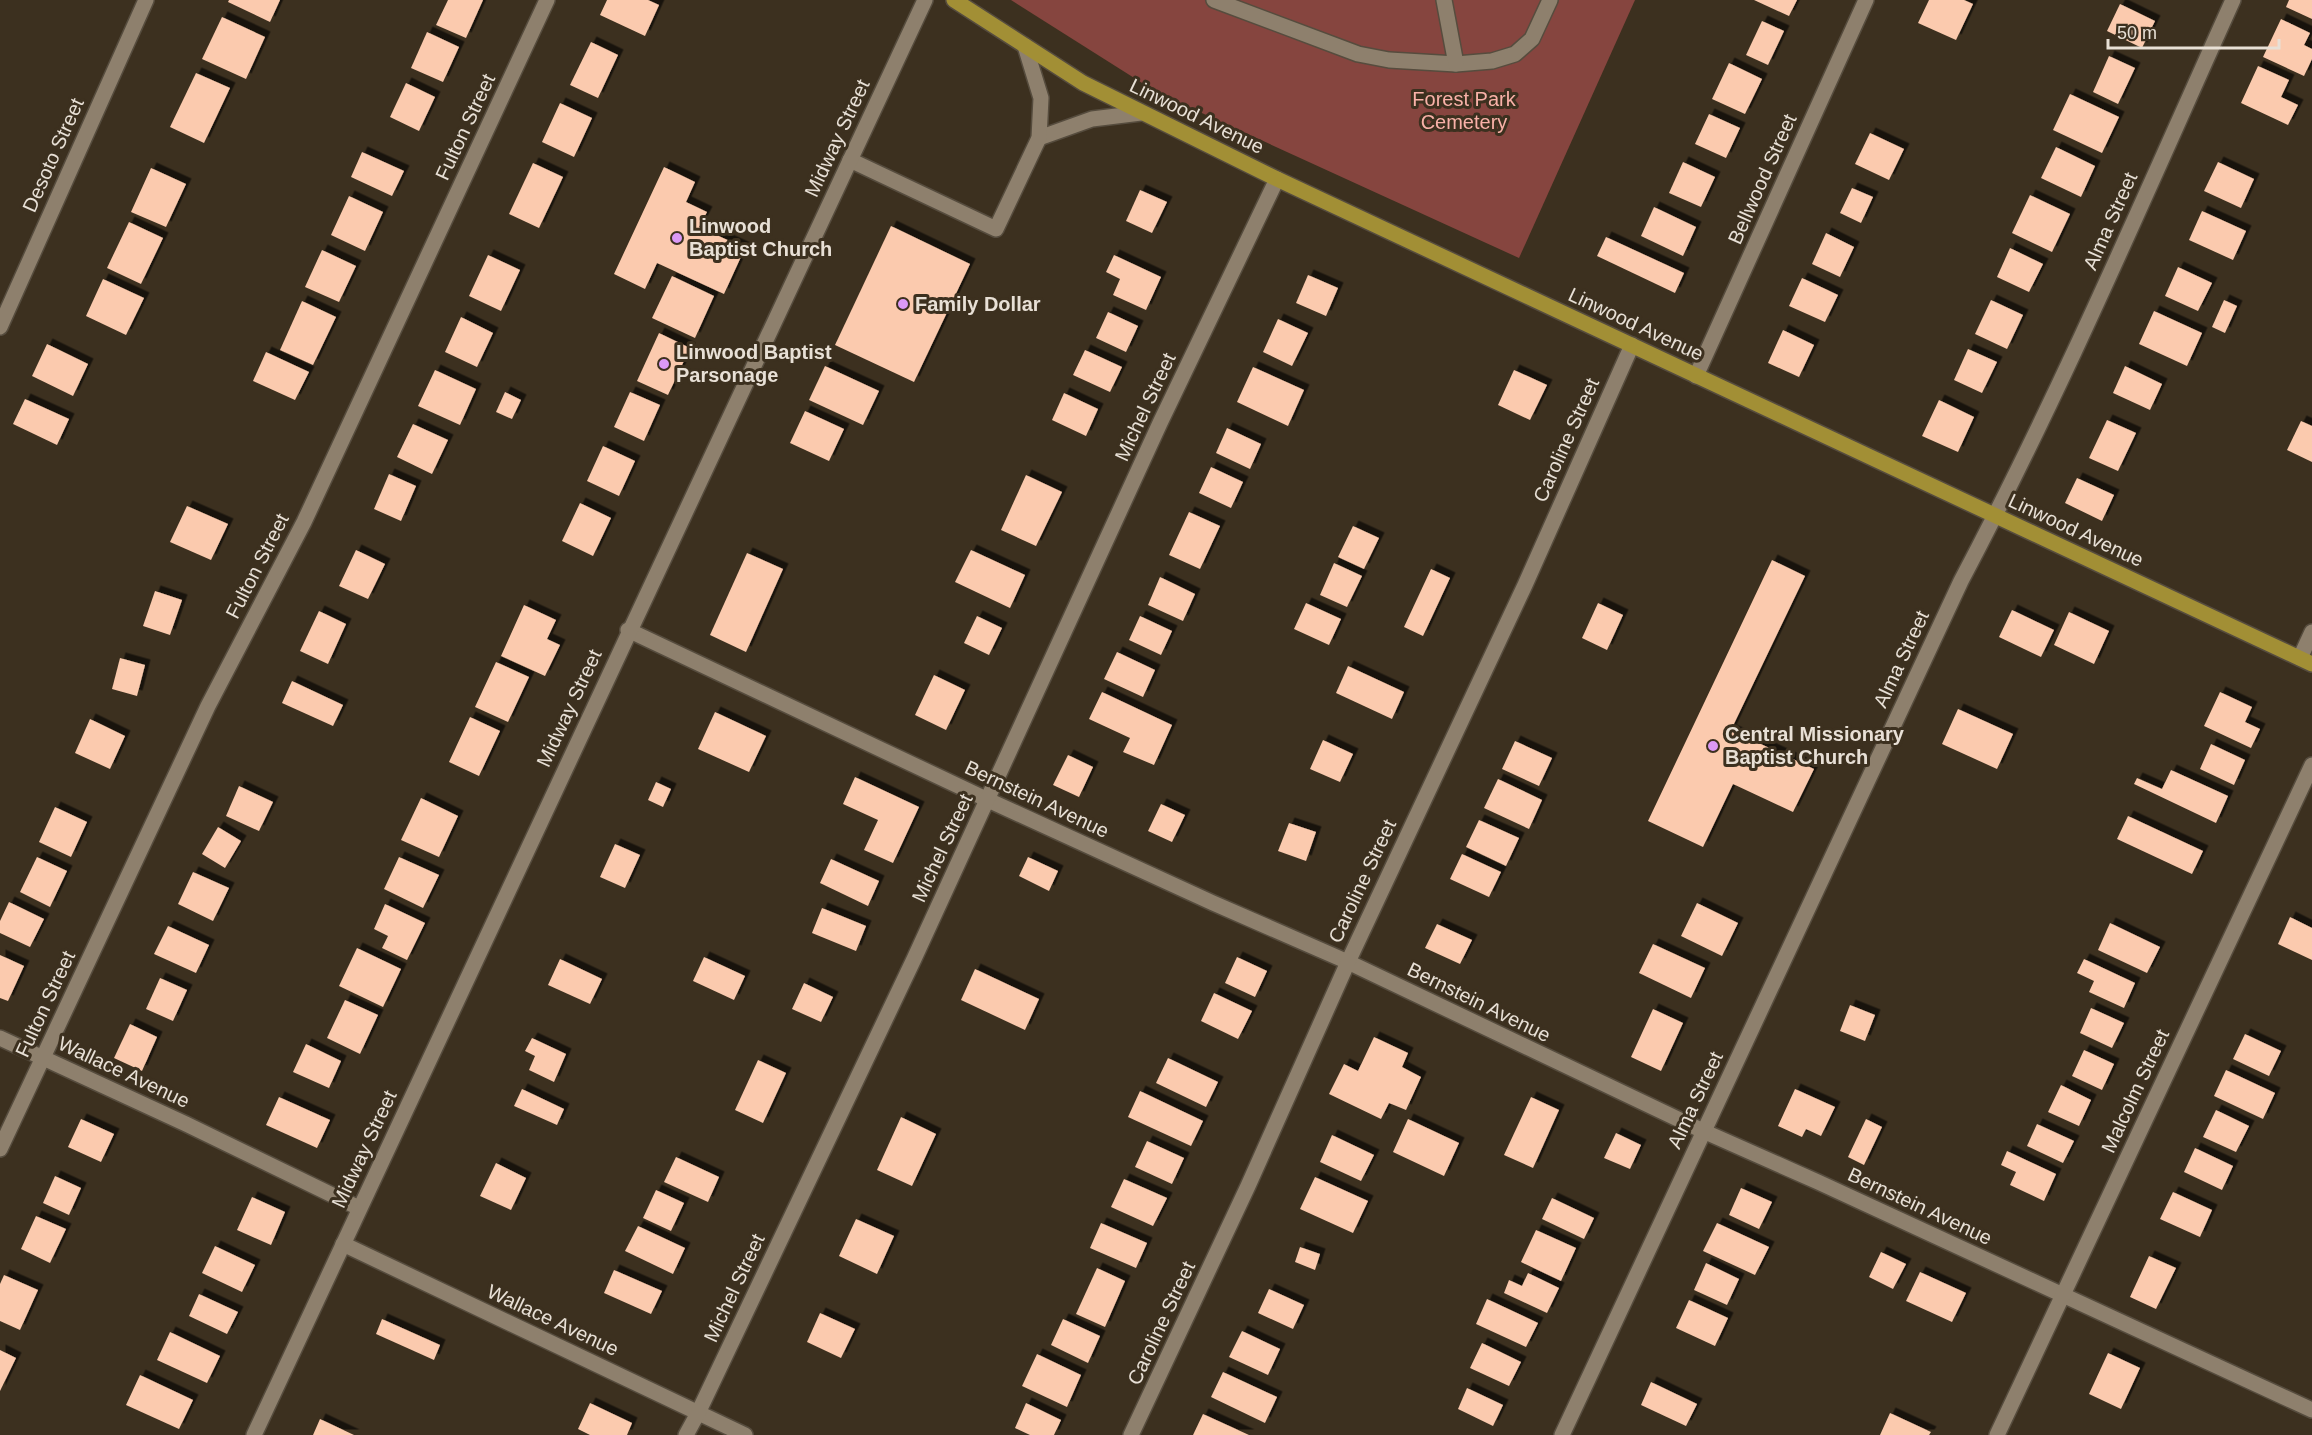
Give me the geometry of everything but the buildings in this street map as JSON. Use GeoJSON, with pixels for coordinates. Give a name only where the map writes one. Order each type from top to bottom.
{"type":"FeatureCollection","features":[{"type":"Feature","properties":{"kind":"main road","name":"Linwood Avenue"},"geometry":{"type":"LineString","coordinates":[[954,0],[1083,83],[1277,180],[2306,661]]}},
{"type":"Feature","properties":{"kind":"street","name":"Desoto Street"},"geometry":{"type":"LineString","coordinates":[[0,327],[146,0]]}},
{"type":"Feature","properties":{"kind":"street","name":"Fulton Street"},"geometry":{"type":"LineString","coordinates":[[0,1149],[208,706],[304,522],[548,0]]}},
{"type":"Feature","properties":{"kind":"street","name":"Midway Street"},"geometry":{"type":"LineString","coordinates":[[254,1435],[628,630],[925,0]]}},
{"type":"Feature","properties":{"kind":"street"},"geometry":{"type":"LineString","coordinates":[[1214,0],[1358,54],[1396,61],[1456,64],[1492,61],[1515,54],[1532,39],[1550,0]]}},
{"type":"Feature","properties":{"kind":"street"},"geometry":{"type":"LineString","coordinates":[[1444,0],[1456,64]]}},
{"type":"Feature","properties":{"kind":"street","name":"Bellwood Street"},"geometry":{"type":"LineString","coordinates":[[1696,376],[1866,0]]}},
{"type":"Feature","properties":{"kind":"street","name":"Alma Street"},"geometry":{"type":"LineString","coordinates":[[1562,1435],[1960,581],[1995,515],[2086,326],[2233,0]]}},
{"type":"Feature","properties":{"kind":"street"},"geometry":{"type":"LineString","coordinates":[[850,160],[996,230],[1039,138],[1041,98],[1025,46]]}},
{"type":"Feature","properties":{"kind":"street"},"geometry":{"type":"LineString","coordinates":[[1039,138],[1092,119],[1141,113]]}},
{"type":"Feature","properties":{"kind":"street","name":"Michel Street"},"geometry":{"type":"LineString","coordinates":[[686,1435],[988,800],[1160,423],[1277,180]]}},
{"type":"Feature","properties":{"kind":"street","name":"Caroline Street"},"geometry":{"type":"LineString","coordinates":[[1131,1435],[1248,1186],[1348,962],[1525,585],[1632,345]]}},
{"type":"Feature","properties":{"kind":"street","name":"Bernstein Avenue"},"geometry":{"type":"LineString","coordinates":[[628,630],[988,800],[1348,962],[1703,1131],[2312,1410]]}},
{"type":"Feature","properties":{"kind":"street"},"geometry":{"type":"LineString","coordinates":[[2306,661],[2312,632]]}},
{"type":"Feature","properties":{"kind":"street","name":"Malcolm Street"},"geometry":{"type":"LineString","coordinates":[[1997,1435],[2312,765]]}},
{"type":"Feature","properties":{"kind":"street","name":"Wallace Avenue"},"geometry":{"type":"LineString","coordinates":[[0,1038],[359,1208]]}},
{"type":"Feature","properties":{"kind":"street","name":"Wallace Avenue"},"geometry":{"type":"LineString","coordinates":[[343,1244],[745,1435]]}},
{"type":"Feature","properties":{"kind":"green space","name":"Forest Park Cemetery"},"geometry":{"type":"Polygon","coordinates":[[[1011,0],[1635,0],[1519,258],[1158,93],[1011,0]]]}},
{"type":"Feature","properties":{"kind":"place","name":"Linwood Baptist Church"},"geometry":{"type":"Point","coordinates":[677,238]}},
{"type":"Feature","properties":{"kind":"place","name":"Family Dollar"},"geometry":{"type":"Point","coordinates":[903,304]}},
{"type":"Feature","properties":{"kind":"place","name":"Linwood Baptist Parsonage"},"geometry":{"type":"Point","coordinates":[664,364]}},
{"type":"Feature","properties":{"kind":"place","name":"Central Missionary Baptist Church"},"geometry":{"type":"Point","coordinates":[1713,746]}}]}
